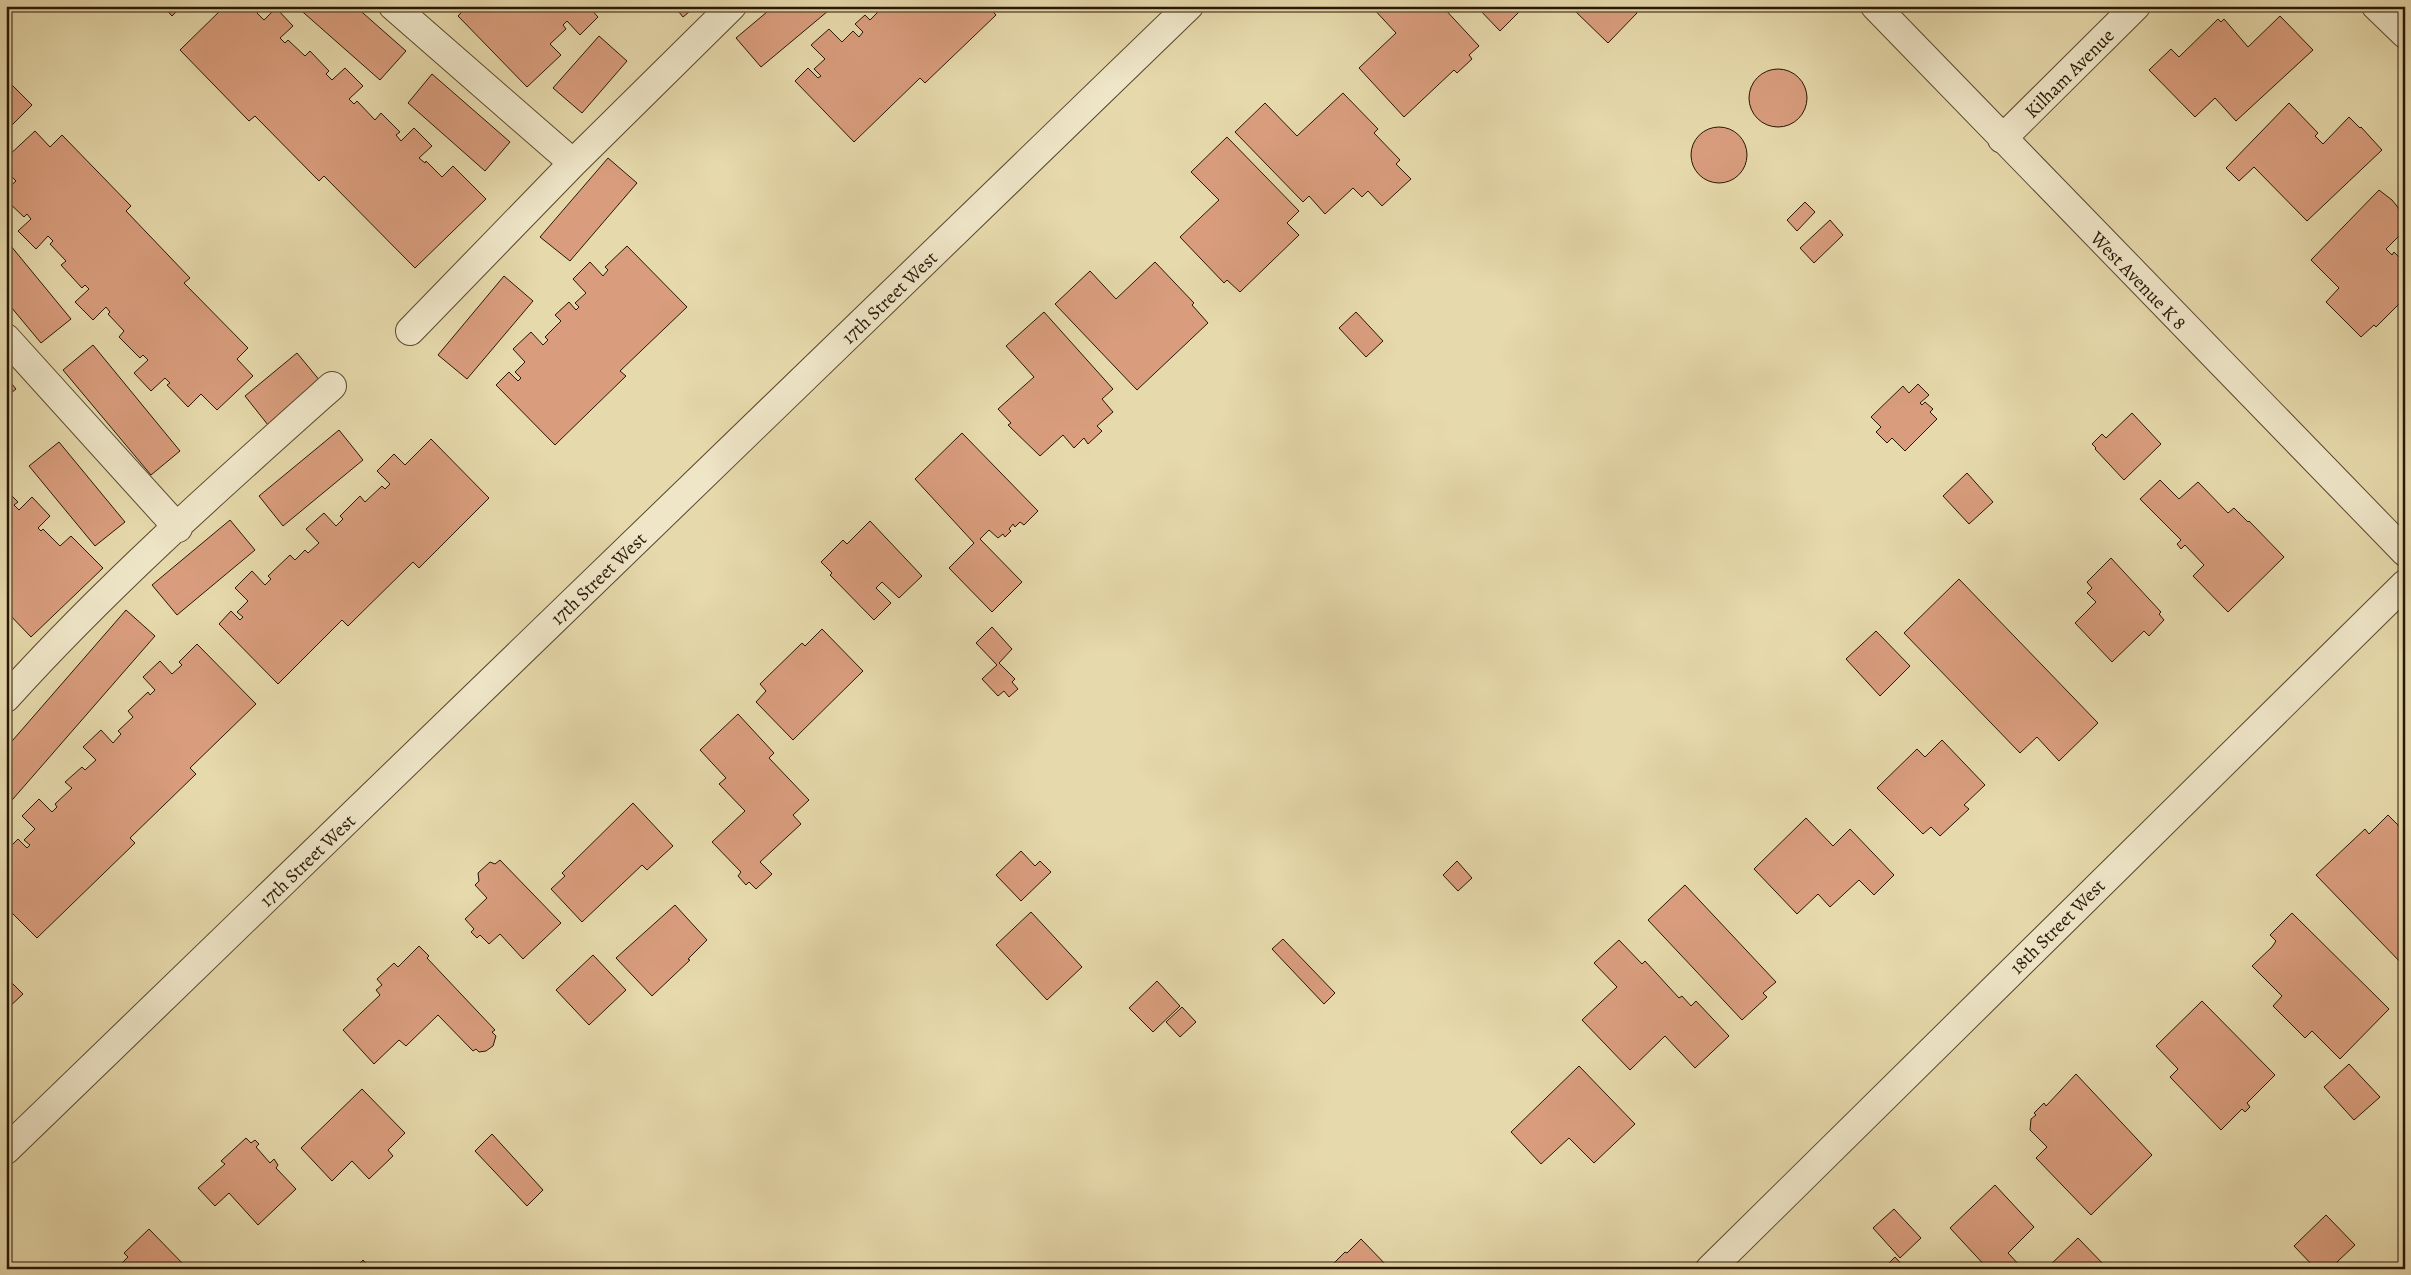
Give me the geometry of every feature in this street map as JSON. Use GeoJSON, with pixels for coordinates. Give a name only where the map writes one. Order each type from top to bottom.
{"type":"FeatureCollection","features":[{"type":"Feature","properties":{"kind":"street"},"geometry":{"type":"LineString","coordinates":[[393,6],[573,163]]}},
{"type":"Feature","properties":{"kind":"street"},"geometry":{"type":"LineString","coordinates":[[410,331],[573,163],[732,6]]}},
{"type":"Feature","properties":{"kind":"street","name":"17th Street West"},"geometry":{"type":"LineString","coordinates":[[6,1150],[1189,6]]}},
{"type":"Feature","properties":{"kind":"street","name":"West Avenue K 8"},"geometry":{"type":"LineString","coordinates":[[1874,6],[2405,552]]}},
{"type":"Feature","properties":{"kind":"street","name":"Kilham Avenue"},"geometry":{"type":"LineString","coordinates":[[2002,139],[2136,6]]}},
{"type":"Feature","properties":{"kind":"street"},"geometry":{"type":"LineString","coordinates":[[2376,6],[2405,34]]}},
{"type":"Feature","properties":{"kind":"street"},"geometry":{"type":"LineString","coordinates":[[6,338],[178,528]]}},
{"type":"Feature","properties":{"kind":"street"},"geometry":{"type":"LineString","coordinates":[[6,698],[51,649],[178,528],[332,386]]}},
{"type":"Feature","properties":{"kind":"street","name":"18th Street West"},"geometry":{"type":"LineString","coordinates":[[1710,1269],[2405,584]]}},
{"type":"Feature","properties":{"kind":"building"},"geometry":{"type":"Polygon","coordinates":[[[163,6],[182,6],[172,16],[163,6]]]}},
{"type":"Feature","properties":{"kind":"building"},"geometry":{"type":"Polygon","coordinates":[[[225,6],[255,6],[259,11],[257,13],[264,20],[276,8],[293,26],[280,38],[285,43],[288,40],[305,56],[310,51],[329,71],[326,74],[332,80],[345,68],[363,86],[349,99],[354,104],[357,101],[375,120],[381,113],[400,132],[396,135],[401,141],[414,128],[432,146],[419,158],[425,163],[426,161],[442,177],[453,166],[486,199],[415,268],[324,176],[319,181],[255,116],[249,121],[180,50],[225,6]]]}},
{"type":"Feature","properties":{"kind":"building"},"geometry":{"type":"Polygon","coordinates":[[[296,6],[355,6],[406,51],[380,80],[296,6]]]}},
{"type":"Feature","properties":{"kind":"building"},"geometry":{"type":"Polygon","coordinates":[[[467,6],[588,6],[598,17],[580,35],[567,21],[563,25],[566,29],[550,44],[561,55],[527,87],[458,16],[467,6]]]}},
{"type":"Feature","properties":{"kind":"building"},"geometry":{"type":"Polygon","coordinates":[[[674,6],[696,6],[683,17],[674,6]]]}},
{"type":"Feature","properties":{"kind":"building"},"geometry":{"type":"Polygon","coordinates":[[[774,6],[834,6],[761,67],[736,38],[774,6]]]}},
{"type":"Feature","properties":{"kind":"building"},"geometry":{"type":"Polygon","coordinates":[[[884,6],[988,6],[996,15],[925,83],[920,78],[854,142],[795,81],[808,68],[818,78],[821,76],[814,69],[825,59],[811,45],[829,29],[842,42],[853,31],[859,37],[863,32],[855,24],[865,15],[870,20],[884,6]]]}},
{"type":"Feature","properties":{"kind":"building"},"geometry":{"type":"Polygon","coordinates":[[[1371,6],[1442,6],[1479,46],[1469,55],[1472,59],[1457,73],[1454,70],[1404,117],[1359,68],[1396,33],[1371,6]]]}},
{"type":"Feature","properties":{"kind":"building"},"geometry":{"type":"Polygon","coordinates":[[[1476,6],[1525,6],[1500,31],[1476,6]]]}},
{"type":"Feature","properties":{"kind":"building"},"geometry":{"type":"Polygon","coordinates":[[[1578,6],[1631,6],[1637,13],[1608,43],[1574,10],[1578,6]]]}},
{"type":"Feature","properties":{"kind":"building"},"geometry":{"type":"Polygon","coordinates":[[[2280,16],[2313,50],[2236,121],[2215,98],[2195,117],[2149,70],[2171,49],[2179,57],[2218,19],[2221,22],[2224,19],[2248,47],[2280,16]]]}},
{"type":"Feature","properties":{"kind":"building"},"geometry":{"type":"Polygon","coordinates":[[[599,36],[627,61],[582,113],[553,88],[599,36]]]}},
{"type":"Feature","properties":{"kind":"building"},"geometry":{"type":"Polygon","coordinates":[[[1772,69],[1784,69],[1799,77],[1807,92],[1807,104],[1799,119],[1784,127],[1772,127],[1757,119],[1749,104],[1749,92],[1757,77],[1772,69]]]}},
{"type":"Feature","properties":{"kind":"building"},"geometry":{"type":"Polygon","coordinates":[[[432,74],[510,142],[485,171],[408,103],[432,74]]]}},
{"type":"Feature","properties":{"kind":"building"},"geometry":{"type":"Polygon","coordinates":[[[6,79],[32,105],[6,131],[6,79]]]}},
{"type":"Feature","properties":{"kind":"building"},"geometry":{"type":"Polygon","coordinates":[[[1343,93],[1378,129],[1374,133],[1400,160],[1396,164],[1411,179],[1382,206],[1368,191],[1362,197],[1353,188],[1325,214],[1309,196],[1303,202],[1235,132],[1265,103],[1297,136],[1343,93]]]}},
{"type":"Feature","properties":{"kind":"building"},"geometry":{"type":"Polygon","coordinates":[[[2289,103],[2318,133],[2315,136],[2323,144],[2349,117],[2382,150],[2307,221],[2254,167],[2239,181],[2226,168],[2289,103]]]}},
{"type":"Feature","properties":{"kind":"building"},"geometry":{"type":"Polygon","coordinates":[[[1714,127],[1724,127],[1739,135],[1745,144],[1747,155],[1745,166],[1739,175],[1724,183],[1714,183],[1703,178],[1696,171],[1691,160],[1691,150],[1696,139],[1703,132],[1714,127]]]}},
{"type":"Feature","properties":{"kind":"building"},"geometry":{"type":"Polygon","coordinates":[[[35,131],[50,147],[62,135],[131,206],[126,211],[190,278],[184,283],[248,348],[237,359],[253,376],[217,410],[201,394],[188,407],[167,385],[170,383],[165,378],[151,391],[134,373],[148,360],[143,355],[140,358],[119,337],[124,331],[108,314],[110,312],[106,307],[93,320],[75,302],[89,289],[85,285],[82,288],[61,265],[66,261],[50,244],[53,241],[48,236],[36,249],[18,231],[31,219],[27,214],[24,217],[6,200],[6,190],[16,181],[6,171],[6,158],[35,131]]]}},
{"type":"Feature","properties":{"kind":"building"},"geometry":{"type":"Polygon","coordinates":[[[1227,137],[1299,211],[1287,223],[1299,235],[1240,292],[1227,280],[1224,283],[1180,237],[1219,200],[1191,172],[1227,137]]]}},
{"type":"Feature","properties":{"kind":"building"},"geometry":{"type":"Polygon","coordinates":[[[608,158],[637,183],[570,261],[540,237],[608,158]]]}},
{"type":"Feature","properties":{"kind":"building"},"geometry":{"type":"Polygon","coordinates":[[[2379,190],[2392,200],[2405,216],[2405,230],[2386,249],[2392,255],[2394,252],[2403,261],[2405,260],[2405,298],[2376,327],[2374,325],[2361,337],[2326,302],[2339,288],[2311,260],[2379,190]]]}},
{"type":"Feature","properties":{"kind":"building"},"geometry":{"type":"Polygon","coordinates":[[[1805,202],[1815,212],[1797,231],[1787,220],[1805,202]]]}},
{"type":"Feature","properties":{"kind":"building"},"geometry":{"type":"Polygon","coordinates":[[[1830,220],[1843,235],[1814,263],[1800,248],[1830,220]]]}},
{"type":"Feature","properties":{"kind":"building"},"geometry":{"type":"Polygon","coordinates":[[[6,240],[71,319],[41,343],[6,301],[6,240]]]}},
{"type":"Feature","properties":{"kind":"building"},"geometry":{"type":"Polygon","coordinates":[[[627,246],[687,307],[620,371],[626,376],[555,445],[496,385],[509,372],[518,381],[521,378],[515,372],[525,362],[513,349],[531,332],[543,345],[548,340],[545,337],[561,321],[555,315],[569,302],[576,310],[579,307],[575,303],[586,293],[573,279],[590,262],[603,276],[608,270],[605,267],[627,246]]]}},
{"type":"Feature","properties":{"kind":"building"},"geometry":{"type":"Polygon","coordinates":[[[1155,262],[1194,303],[1192,305],[1208,323],[1137,390],[1055,304],[1090,271],[1116,299],[1155,262]]]}},
{"type":"Feature","properties":{"kind":"building"},"geometry":{"type":"Polygon","coordinates":[[[504,276],[533,301],[467,379],[438,355],[504,276]]]}},
{"type":"Feature","properties":{"kind":"building"},"geometry":{"type":"Polygon","coordinates":[[[1044,312],[1113,389],[1102,399],[1113,412],[1097,426],[1102,431],[1088,444],[1084,438],[1074,448],[1063,435],[1040,456],[1008,425],[1011,423],[998,409],[1034,377],[1006,346],[1044,312]]]}},
{"type":"Feature","properties":{"kind":"building"},"geometry":{"type":"Polygon","coordinates":[[[1356,312],[1383,341],[1366,357],[1339,328],[1356,312]]]}},
{"type":"Feature","properties":{"kind":"building"},"geometry":{"type":"Polygon","coordinates":[[[93,345],[180,451],[151,475],[63,370],[93,345]]]}},
{"type":"Feature","properties":{"kind":"building"},"geometry":{"type":"Polygon","coordinates":[[[297,353],[321,382],[268,425],[245,396],[297,353]]]}},
{"type":"Feature","properties":{"kind":"building"},"geometry":{"type":"Polygon","coordinates":[[[6,377],[16,389],[6,397],[6,377]]]}},
{"type":"Feature","properties":{"kind":"building"},"geometry":{"type":"Polygon","coordinates":[[[1918,384],[1929,395],[1920,403],[1922,405],[1925,402],[1933,409],[1930,412],[1937,419],[1905,451],[1892,438],[1887,443],[1876,432],[1881,427],[1871,417],[1903,386],[1909,393],[1918,384]]]}},
{"type":"Feature","properties":{"kind":"building"},"geometry":{"type":"Polygon","coordinates":[[[2132,413],[2161,444],[2124,480],[2092,444],[2102,434],[2106,438],[2132,413]]]}},
{"type":"Feature","properties":{"kind":"building"},"geometry":{"type":"Polygon","coordinates":[[[339,430],[363,460],[283,526],[259,496],[339,430]]]}},
{"type":"Feature","properties":{"kind":"building"},"geometry":{"type":"Polygon","coordinates":[[[962,433],[1038,511],[1024,525],[1020,522],[1015,527],[1013,524],[1009,529],[1011,531],[1005,537],[1003,534],[998,538],[989,530],[980,539],[1022,582],[992,612],[949,568],[974,543],[915,479],[962,433]]]}},
{"type":"Feature","properties":{"kind":"building"},"geometry":{"type":"Polygon","coordinates":[[[431,439],[489,498],[419,568],[413,562],[348,626],[342,620],[278,684],[219,624],[231,611],[240,620],[243,617],[237,612],[248,601],[235,588],[252,571],[265,585],[271,579],[268,576],[290,555],[295,560],[305,550],[308,553],[319,543],[306,529],[324,513],[336,526],[343,519],[340,516],[360,496],[365,502],[382,486],[385,489],[390,484],[377,471],[394,454],[405,465],[431,439]]]}},
{"type":"Feature","properties":{"kind":"building"},"geometry":{"type":"Polygon","coordinates":[[[59,442],[125,522],[95,546],[29,466],[59,442]]]}},
{"type":"Feature","properties":{"kind":"building"},"geometry":{"type":"Polygon","coordinates":[[[1967,473],[1993,502],[1969,524],[1943,496],[1967,473]]]}},
{"type":"Feature","properties":{"kind":"building"},"geometry":{"type":"Polygon","coordinates":[[[2160,480],[2179,499],[2198,482],[2228,513],[2234,508],[2249,521],[2284,557],[2228,612],[2193,576],[2204,565],[2185,545],[2181,549],[2177,544],[2181,540],[2140,499],[2160,480]]]}},
{"type":"Feature","properties":{"kind":"building"},"geometry":{"type":"Polygon","coordinates":[[[6,490],[18,502],[14,505],[19,510],[32,497],[50,516],[38,528],[41,531],[43,529],[60,546],[71,536],[103,568],[31,637],[6,611],[6,490]]]}},
{"type":"Feature","properties":{"kind":"building"},"geometry":{"type":"Polygon","coordinates":[[[230,520],[255,550],[177,615],[152,585],[230,520]]]}},
{"type":"Feature","properties":{"kind":"building"},"geometry":{"type":"Polygon","coordinates":[[[870,521],[922,576],[899,598],[882,582],[876,588],[891,603],[874,620],[830,575],[832,573],[821,562],[843,540],[847,544],[870,521]]]}},
{"type":"Feature","properties":{"kind":"building"},"geometry":{"type":"Polygon","coordinates":[[[2111,558],[2161,612],[2159,614],[2164,620],[2149,636],[2144,631],[2112,662],[2075,623],[2096,602],[2087,593],[2092,588],[2087,582],[2111,558]]]}},
{"type":"Feature","properties":{"kind":"building"},"geometry":{"type":"Polygon","coordinates":[[[1959,579],[2098,723],[2059,761],[2037,737],[2020,753],[1904,633],[1959,579]]]}},
{"type":"Feature","properties":{"kind":"building"},"geometry":{"type":"Polygon","coordinates":[[[126,610],[155,636],[6,807],[6,748],[126,610]]]}},
{"type":"Feature","properties":{"kind":"building"},"geometry":{"type":"Polygon","coordinates":[[[992,627],[1012,649],[999,663],[1015,679],[1012,682],[1018,689],[1009,697],[1004,691],[998,696],[982,679],[997,665],[976,643],[992,627]]]}},
{"type":"Feature","properties":{"kind":"building"},"geometry":{"type":"Polygon","coordinates":[[[822,629],[863,671],[793,740],[756,702],[766,691],[760,684],[802,643],[805,646],[822,629]]]}},
{"type":"Feature","properties":{"kind":"building"},"geometry":{"type":"Polygon","coordinates":[[[1876,631],[1910,666],[1880,696],[1846,659],[1876,631]]]}},
{"type":"Feature","properties":{"kind":"building"},"geometry":{"type":"Polygon","coordinates":[[[197,644],[256,704],[190,768],[196,774],[130,838],[135,843],[37,938],[6,907],[6,842],[11,846],[18,839],[27,848],[30,845],[24,840],[35,829],[22,816],[39,799],[52,812],[57,807],[55,804],[72,788],[65,782],[82,767],[85,770],[96,760],[83,747],[101,730],[113,743],[121,734],[118,731],[133,717],[128,711],[148,692],[150,695],[155,690],[143,677],[160,661],[172,674],[182,665],[179,662],[197,644]]]}},
{"type":"Feature","properties":{"kind":"building"},"geometry":{"type":"Polygon","coordinates":[[[738,714],[774,753],[769,758],[809,800],[793,815],[801,824],[760,862],[772,874],[756,889],[749,882],[746,885],[738,876],[741,872],[712,842],[745,811],[719,784],[726,778],[700,750],[738,714]]]}},
{"type":"Feature","properties":{"kind":"building"},"geometry":{"type":"Polygon","coordinates":[[[1942,740],[1985,785],[1964,805],[1969,809],[1940,836],[1931,827],[1923,834],[1877,788],[1917,749],[1925,757],[1942,740]]]}},
{"type":"Feature","properties":{"kind":"building"},"geometry":{"type":"Polygon","coordinates":[[[633,803],[673,846],[647,870],[642,865],[582,922],[551,889],[565,876],[562,873],[633,803]]]}},
{"type":"Feature","properties":{"kind":"building"},"geometry":{"type":"Polygon","coordinates":[[[2388,815],[2405,832],[2405,967],[2316,875],[2365,829],[2369,834],[2388,815]]]}},
{"type":"Feature","properties":{"kind":"building"},"geometry":{"type":"Polygon","coordinates":[[[1806,818],[1833,846],[1850,829],[1894,875],[1874,895],[1859,880],[1830,907],[1818,894],[1797,914],[1754,869],[1806,818]]]}},
{"type":"Feature","properties":{"kind":"building"},"geometry":{"type":"Polygon","coordinates":[[[1021,851],[1035,866],[1040,861],[1051,872],[1021,901],[996,875],[1021,851]]]}},
{"type":"Feature","properties":{"kind":"building"},"geometry":{"type":"Polygon","coordinates":[[[500,860],[561,923],[523,959],[500,934],[489,944],[480,935],[477,938],[471,932],[474,929],[465,919],[487,898],[475,885],[479,881],[478,873],[490,862],[495,864],[500,860]]]}},
{"type":"Feature","properties":{"kind":"building"},"geometry":{"type":"Polygon","coordinates":[[[1457,861],[1472,878],[1458,891],[1443,875],[1457,861]]]}},
{"type":"Feature","properties":{"kind":"building"},"geometry":{"type":"Polygon","coordinates":[[[1685,885],[1776,982],[1763,993],[1767,997],[1742,1020],[1648,920],[1685,885]]]}},
{"type":"Feature","properties":{"kind":"building"},"geometry":{"type":"Polygon","coordinates":[[[675,905],[707,940],[688,959],[690,960],[652,996],[616,958],[675,905]]]}},
{"type":"Feature","properties":{"kind":"building"},"geometry":{"type":"Polygon","coordinates":[[[1031,912],[1082,967],[1047,1000],[996,945],[1031,912]]]}},
{"type":"Feature","properties":{"kind":"building"},"geometry":{"type":"Polygon","coordinates":[[[2292,913],[2389,1009],[2340,1059],[2312,1031],[2305,1038],[2273,1006],[2282,996],[2252,966],[2272,947],[2276,941],[2270,935],[2292,913]]]}},
{"type":"Feature","properties":{"kind":"building"},"geometry":{"type":"Polygon","coordinates":[[[1283,939],[1335,993],[1324,1004],[1272,949],[1283,939]]]}},
{"type":"Feature","properties":{"kind":"building"},"geometry":{"type":"Polygon","coordinates":[[[1619,940],[1642,964],[1645,961],[1679,998],[1682,996],[1691,1006],[1696,1001],[1729,1036],[1695,1068],[1665,1036],[1630,1070],[1582,1020],[1617,987],[1594,963],[1619,940]]]}},
{"type":"Feature","properties":{"kind":"building"},"geometry":{"type":"Polygon","coordinates":[[[419,946],[429,956],[427,958],[495,1030],[492,1032],[496,1036],[493,1046],[486,1051],[479,1052],[476,1049],[473,1051],[438,1015],[406,1046],[399,1040],[374,1064],[343,1030],[380,995],[376,990],[382,985],[377,979],[394,963],[398,967],[419,946]]]}},
{"type":"Feature","properties":{"kind":"building"},"geometry":{"type":"Polygon","coordinates":[[[593,955],[626,990],[589,1025],[556,990],[593,955]]]}},
{"type":"Feature","properties":{"kind":"building"},"geometry":{"type":"Polygon","coordinates":[[[6,977],[23,994],[6,1010],[6,977]]]}},
{"type":"Feature","properties":{"kind":"building"},"geometry":{"type":"Polygon","coordinates":[[[1157,981],[1180,1006],[1153,1032],[1129,1008],[1157,981]]]}},
{"type":"Feature","properties":{"kind":"building"},"geometry":{"type":"Polygon","coordinates":[[[2202,1001],[2275,1075],[2247,1103],[2250,1107],[2245,1112],[2242,1109],[2221,1130],[2170,1077],[2178,1069],[2156,1046],[2202,1001]]]}},
{"type":"Feature","properties":{"kind":"building"},"geometry":{"type":"Polygon","coordinates":[[[1182,1007],[1196,1022],[1180,1037],[1166,1022],[1182,1007]]]}},
{"type":"Feature","properties":{"kind":"building"},"geometry":{"type":"Polygon","coordinates":[[[2349,1064],[2380,1097],[2354,1120],[2324,1087],[2349,1064]]]}},
{"type":"Feature","properties":{"kind":"building"},"geometry":{"type":"Polygon","coordinates":[[[1579,1066],[1635,1124],[1594,1163],[1569,1138],[1541,1164],[1511,1132],[1579,1066]]]}},
{"type":"Feature","properties":{"kind":"building"},"geometry":{"type":"Polygon","coordinates":[[[2076,1074],[2152,1155],[2091,1215],[2036,1158],[2047,1147],[2030,1130],[2031,1119],[2036,1115],[2034,1113],[2044,1103],[2046,1106],[2076,1074]]]}},
{"type":"Feature","properties":{"kind":"building"},"geometry":{"type":"Polygon","coordinates":[[[362,1089],[405,1133],[388,1150],[393,1156],[369,1179],[352,1161],[332,1181],[301,1148],[362,1089]]]}},
{"type":"Feature","properties":{"kind":"building"},"geometry":{"type":"Polygon","coordinates":[[[492,1134],[543,1190],[527,1206],[475,1151],[492,1134]]]}},
{"type":"Feature","properties":{"kind":"building"},"geometry":{"type":"Polygon","coordinates":[[[246,1138],[251,1143],[255,1140],[259,1144],[256,1147],[270,1163],[274,1159],[278,1165],[276,1168],[296,1189],[258,1225],[229,1193],[215,1206],[198,1188],[225,1164],[221,1161],[246,1138]]]}},
{"type":"Feature","properties":{"kind":"building"},"geometry":{"type":"Polygon","coordinates":[[[1995,1185],[2034,1227],[2008,1253],[2023,1269],[1988,1269],[1950,1228],[1995,1185]]]}},
{"type":"Feature","properties":{"kind":"building"},"geometry":{"type":"Polygon","coordinates":[[[1894,1209],[1921,1238],[1900,1258],[1873,1228],[1894,1209]]]}},
{"type":"Feature","properties":{"kind":"building"},"geometry":{"type":"Polygon","coordinates":[[[2326,1215],[2355,1245],[2337,1262],[2343,1269],[2316,1269],[2294,1246],[2326,1215]]]}},
{"type":"Feature","properties":{"kind":"building"},"geometry":{"type":"Polygon","coordinates":[[[149,1229],[188,1269],[116,1269],[128,1257],[124,1253],[149,1229]]]}},
{"type":"Feature","properties":{"kind":"building"},"geometry":{"type":"Polygon","coordinates":[[[2078,1238],[2107,1268],[2046,1269],[2078,1238]]]}},
{"type":"Feature","properties":{"kind":"building"},"geometry":{"type":"Polygon","coordinates":[[[1361,1239],[1390,1269],[1328,1269],[1345,1252],[1347,1253],[1361,1239]]]}},
{"type":"Feature","properties":{"kind":"building"},"geometry":{"type":"Polygon","coordinates":[[[1895,1257],[1906,1269],[1883,1269],[1895,1257]]]}},
{"type":"Feature","properties":{"kind":"building"},"geometry":{"type":"Polygon","coordinates":[[[363,1260],[372,1269],[354,1269],[363,1260]]]}}]}
